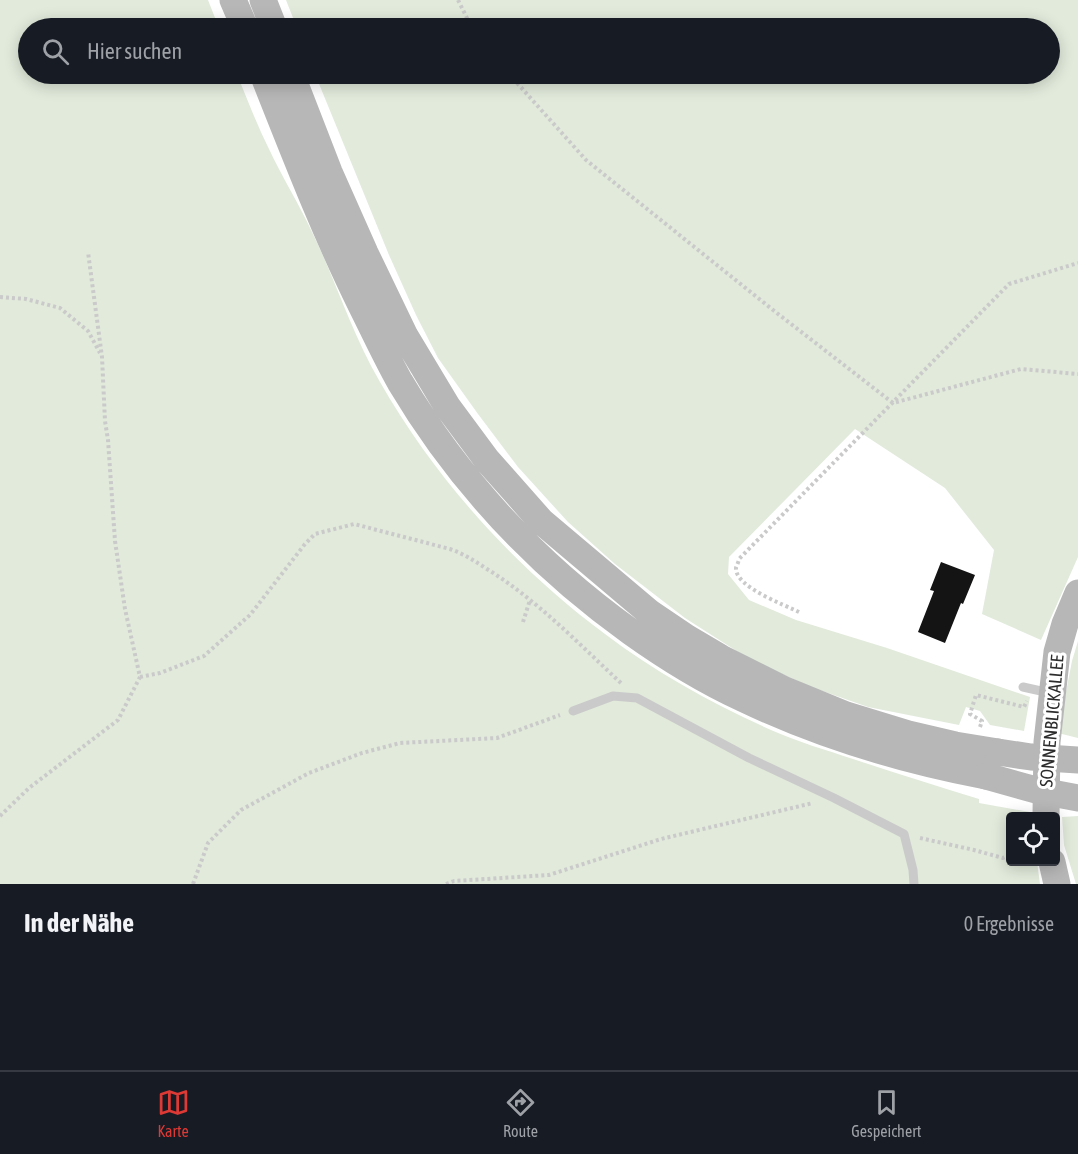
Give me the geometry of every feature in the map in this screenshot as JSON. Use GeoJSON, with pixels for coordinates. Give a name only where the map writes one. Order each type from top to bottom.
{"type":"FeatureCollection","features":[{"type":"Feature","properties":{"kind":"main road"},"geometry":{"type":"LineString","coordinates":[[233,0],[241,18]]}},
{"type":"Feature","properties":{"kind":"main road"},"geometry":{"type":"LineString","coordinates":[[263,0],[270,18]]}},
{"type":"Feature","properties":{"kind":"main road"},"geometry":{"type":"LineString","coordinates":[[267,84],[335,250],[399,380],[448,455],[489,505],[554,571],[603,612],[682,665],[740,697],[825,733],[865,747],[947,769],[986,776],[1078,784]]}},
{"type":"Feature","properties":{"kind":"main road"},"geometry":{"type":"LineString","coordinates":[[295,84],[364,253],[405,336],[447,406],[487,460],[541,521],[650,614],[721,658],[785,690],[846,715],[908,734],[955,745],[988,743],[1031,757],[1078,760]]}},
{"type":"Feature","properties":{"kind":"main road","name":"SONNENBLICKALLEE"},"geometry":{"type":"LineString","coordinates":[[1046,812],[1047,742],[1043,698],[1078,593]]}},
{"type":"Feature","properties":{"kind":"main road"},"geometry":{"type":"LineString","coordinates":[[986,776],[1036,790],[1078,798]]}},
{"type":"Feature","properties":{"kind":"main road"},"geometry":{"type":"LineString","coordinates":[[1053,866],[1057,884]]}},
{"type":"Feature","properties":{"kind":"lane"},"geometry":{"type":"LineString","coordinates":[[1023,687],[1043,698]]}},
{"type":"Feature","properties":{"kind":"lane"},"geometry":{"type":"LineString","coordinates":[[573,711],[613,696],[638,698],[749,758],[904,834],[914,870],[914,884]]}},
{"type":"Feature","properties":{"kind":"path"},"geometry":{"type":"LineString","coordinates":[[458,0],[467,18]]}},
{"type":"Feature","properties":{"kind":"path"},"geometry":{"type":"LineString","coordinates":[[518,84],[586,160],[893,403]]}},
{"type":"Feature","properties":{"kind":"path"},"geometry":{"type":"LineString","coordinates":[[0,816],[30,788],[118,720],[140,677],[125,609],[115,541],[102,357],[88,252]]}},
{"type":"Feature","properties":{"kind":"path"},"geometry":{"type":"LineString","coordinates":[[799,612],[752,590],[738,576],[736,568],[740,559],[1009,284],[1078,263]]}},
{"type":"Feature","properties":{"kind":"path"},"geometry":{"type":"LineString","coordinates":[[0,297],[26,298],[60,308],[88,331],[102,357]]}},
{"type":"Feature","properties":{"kind":"path"},"geometry":{"type":"LineString","coordinates":[[893,403],[1021,369],[1078,374]]}},
{"type":"Feature","properties":{"kind":"path"},"geometry":{"type":"LineString","coordinates":[[140,677],[160,673],[204,656],[250,615],[315,534],[354,525],[462,553],[509,583],[530,600],[638,698]]}},
{"type":"Feature","properties":{"kind":"path"},"geometry":{"type":"LineString","coordinates":[[523,622],[530,600]]}},
{"type":"Feature","properties":{"kind":"path"},"geometry":{"type":"LineString","coordinates":[[988,743],[982,721],[970,714],[976,695],[1024,707],[1026,701],[1043,698]]}},
{"type":"Feature","properties":{"kind":"path"},"geometry":{"type":"LineString","coordinates":[[193,884],[208,843],[242,810],[309,773],[362,753],[400,743],[496,738],[573,711]]}},
{"type":"Feature","properties":{"kind":"path"},"geometry":{"type":"LineString","coordinates":[[446,884],[454,880],[549,875],[662,839],[834,798]]}},
{"type":"Feature","properties":{"kind":"path"},"geometry":{"type":"LineString","coordinates":[[904,834],[1006,857]]}},
{"type":"Feature","properties":{"kind":"green space"},"geometry":{"type":"Polygon","coordinates":[[[0,0],[208,0],[215,18],[18,18],[18,84],[241,84],[265,140],[312,232],[361,345],[380,382],[426,453],[452,487],[509,550],[539,580],[624,648],[664,674],[728,709],[791,738],[979,799],[979,803],[1030,812],[1006,812],[1006,866],[1038,866],[1040,884],[0,884],[0,0]]]}},
{"type":"Feature","properties":{"kind":"green space"},"geometry":{"type":"Polygon","coordinates":[[[286,0],[1078,0],[1078,557],[1041,640],[982,614],[994,550],[945,488],[855,429],[729,557],[728,574],[749,600],[796,620],[887,648],[1030,697],[1024,731],[990,725],[980,711],[966,707],[959,725],[868,707],[811,687],[749,659],[685,618],[615,564],[568,522],[518,467],[438,358],[389,255],[319,84],[1060,84],[1060,18],[293,18],[286,0]]]}},
{"type":"Feature","properties":{"kind":"green space"},"geometry":{"type":"Polygon","coordinates":[[[1078,641],[1078,738],[1058,733],[1078,641]]]}},
{"type":"Feature","properties":{"kind":"green space"},"geometry":{"type":"Polygon","coordinates":[[[1078,816],[1078,884],[1076,884],[1064,845],[1062,817],[1078,816]]]}},
{"type":"Feature","properties":{"kind":"building"},"geometry":{"type":"Polygon","coordinates":[[[941,562],[975,575],[945,643],[918,632],[934,591],[930,590],[941,562]]]}}]}
